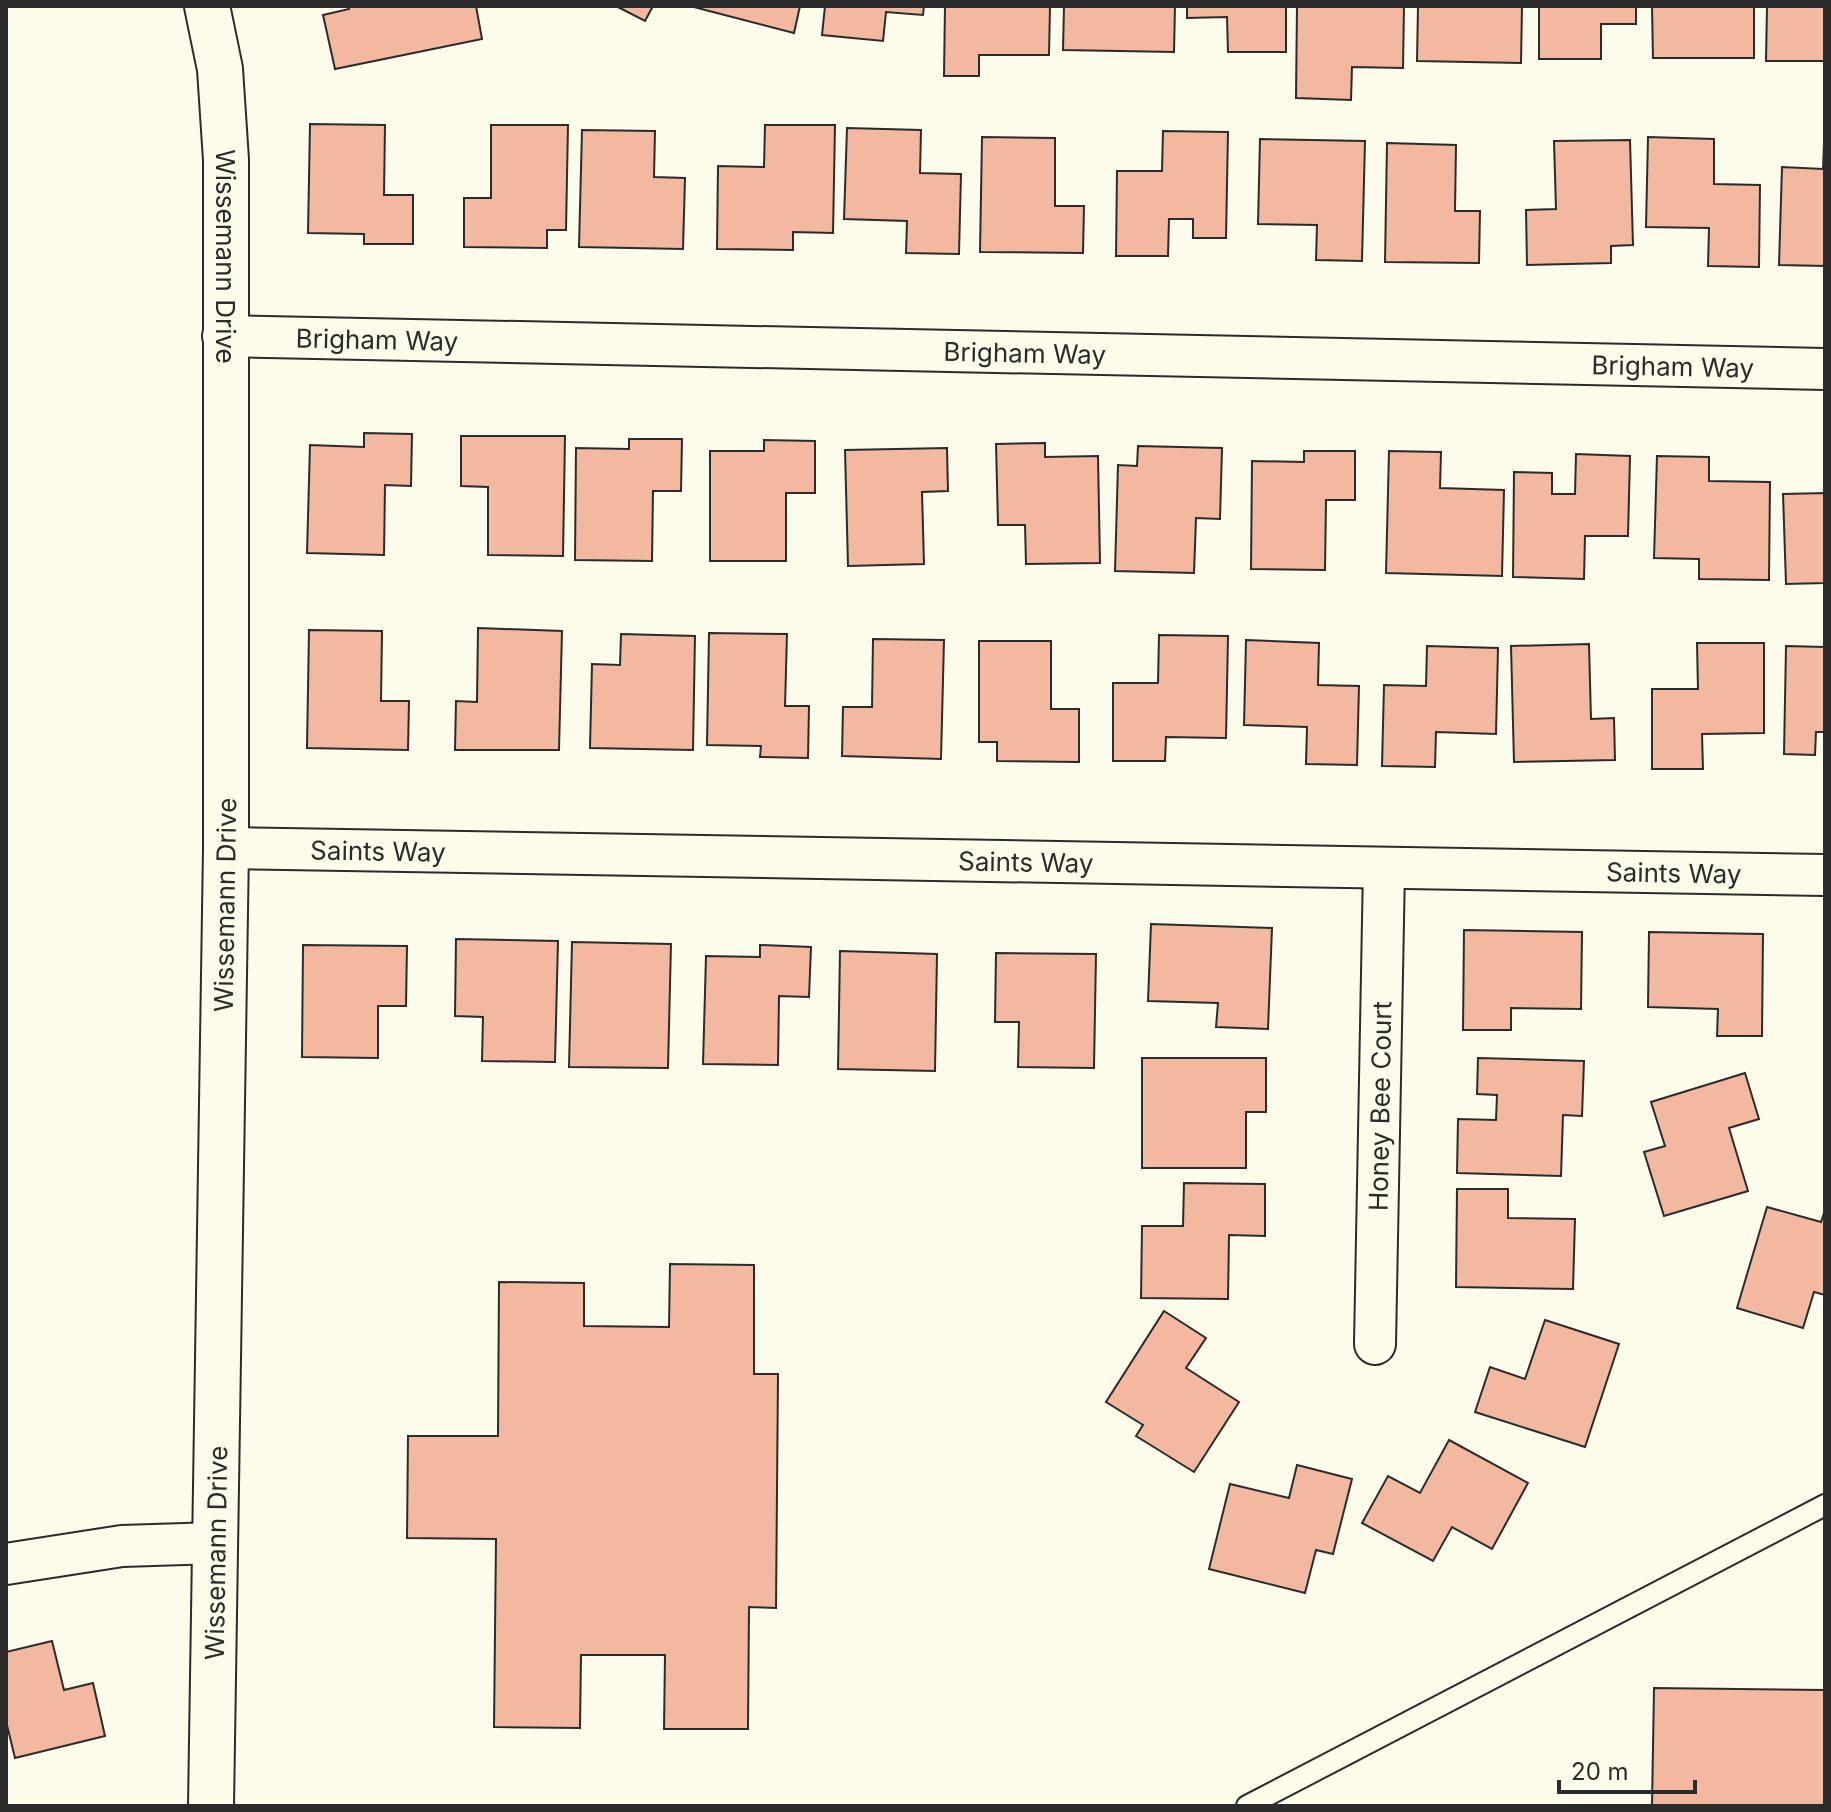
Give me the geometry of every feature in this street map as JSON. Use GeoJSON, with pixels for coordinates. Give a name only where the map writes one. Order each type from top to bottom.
{"type":"FeatureCollection","features":[{"type":"Feature","properties":{"kind":"street","name":"Wissemann Drive"},"geometry":{"type":"LineString","coordinates":[[207,6],[220,69],[226,160],[223,336],[226,848],[211,1806]]}},
{"type":"Feature","properties":{"kind":"street","name":"Brigham Way"},"geometry":{"type":"LineString","coordinates":[[223,336],[1825,369]]}},
{"type":"Feature","properties":{"kind":"street","name":"Saints Way"},"geometry":{"type":"LineString","coordinates":[[226,848],[1825,875]]}},
{"type":"Feature","properties":{"kind":"street","name":"Honey Bee Court"},"geometry":{"type":"LineString","coordinates":[[1375,1344],[1384,868]]}},
{"type":"Feature","properties":{"kind":"street"},"geometry":{"type":"LineString","coordinates":[[6,1564],[122,1546],[216,1543]]}},
{"type":"Feature","properties":{"kind":"lane"},"geometry":{"type":"LineString","coordinates":[[1247,1806],[1825,1505]]}},
{"type":"Feature","properties":{"kind":"building"},"geometry":{"type":"Polygon","coordinates":[[[349,6],[476,6],[482,39],[335,69],[323,15],[349,9],[349,6]]]}},
{"type":"Feature","properties":{"kind":"building"},"geometry":{"type":"Polygon","coordinates":[[[616,6],[653,6],[645,21],[616,6]]]}},
{"type":"Feature","properties":{"kind":"building"},"geometry":{"type":"Polygon","coordinates":[[[690,6],[800,6],[794,33],[690,6]]]}},
{"type":"Feature","properties":{"kind":"building"},"geometry":{"type":"Polygon","coordinates":[[[825,6],[924,6],[923,15],[886,12],[883,41],[822,35],[825,6]]]}},
{"type":"Feature","properties":{"kind":"building"},"geometry":{"type":"Polygon","coordinates":[[[945,6],[1050,6],[1049,55],[979,55],[979,76],[944,76],[945,6]]]}},
{"type":"Feature","properties":{"kind":"building"},"geometry":{"type":"Polygon","coordinates":[[[1064,6],[1175,6],[1174,52],[1063,50],[1064,6]]]}},
{"type":"Feature","properties":{"kind":"building"},"geometry":{"type":"Polygon","coordinates":[[[1187,6],[1286,6],[1286,52],[1228,52],[1227,17],[1187,18],[1187,6]]]}},
{"type":"Feature","properties":{"kind":"building"},"geometry":{"type":"Polygon","coordinates":[[[1297,6],[1404,6],[1403,68],[1352,67],[1351,100],[1296,98],[1297,6]]]}},
{"type":"Feature","properties":{"kind":"building"},"geometry":{"type":"Polygon","coordinates":[[[1418,6],[1522,6],[1521,63],[1417,61],[1418,6]]]}},
{"type":"Feature","properties":{"kind":"building"},"geometry":{"type":"Polygon","coordinates":[[[1539,6],[1636,6],[1636,24],[1601,24],[1601,59],[1539,59],[1539,6]]]}},
{"type":"Feature","properties":{"kind":"building"},"geometry":{"type":"Polygon","coordinates":[[[1652,6],[1754,6],[1754,58],[1653,58],[1652,6]]]}},
{"type":"Feature","properties":{"kind":"building"},"geometry":{"type":"Polygon","coordinates":[[[1767,6],[1825,6],[1825,61],[1766,61],[1767,6]]]}},
{"type":"Feature","properties":{"kind":"building"},"geometry":{"type":"Polygon","coordinates":[[[310,124],[385,125],[384,195],[413,195],[413,244],[364,244],[364,234],[308,233],[310,124]]]}},
{"type":"Feature","properties":{"kind":"building"},"geometry":{"type":"Polygon","coordinates":[[[491,125],[568,125],[566,230],[547,230],[547,248],[464,247],[464,198],[491,198],[491,125]]]}},
{"type":"Feature","properties":{"kind":"building"},"geometry":{"type":"Polygon","coordinates":[[[765,125],[835,125],[833,233],[793,232],[793,250],[717,249],[718,166],[764,167],[765,125]]]}},
{"type":"Feature","properties":{"kind":"building"},"geometry":{"type":"Polygon","coordinates":[[[847,128],[921,130],[920,173],[961,174],[959,254],[906,253],[907,221],[844,219],[847,128]]]}},
{"type":"Feature","properties":{"kind":"building"},"geometry":{"type":"Polygon","coordinates":[[[582,130],[655,131],[654,177],[685,178],[683,249],[579,247],[582,130]]]}},
{"type":"Feature","properties":{"kind":"building"},"geometry":{"type":"Polygon","coordinates":[[[1163,131],[1228,132],[1226,238],[1193,238],[1193,219],[1169,219],[1168,256],[1116,256],[1117,171],[1162,171],[1163,131]]]}},
{"type":"Feature","properties":{"kind":"building"},"geometry":{"type":"Polygon","coordinates":[[[982,137],[1055,138],[1055,206],[1084,206],[1083,253],[980,252],[982,137]]]}},
{"type":"Feature","properties":{"kind":"building"},"geometry":{"type":"Polygon","coordinates":[[[1648,137],[1714,139],[1714,184],[1760,185],[1759,267],[1708,266],[1709,228],[1646,227],[1648,137]]]}},
{"type":"Feature","properties":{"kind":"building"},"geometry":{"type":"Polygon","coordinates":[[[1260,139],[1365,141],[1362,261],[1316,260],[1317,225],[1258,224],[1260,139]]]}},
{"type":"Feature","properties":{"kind":"building"},"geometry":{"type":"Polygon","coordinates":[[[1630,140],[1633,245],[1611,246],[1611,263],[1527,265],[1526,210],[1556,209],[1554,141],[1630,140]]]}},
{"type":"Feature","properties":{"kind":"building"},"geometry":{"type":"Polygon","coordinates":[[[1387,143],[1456,145],[1455,211],[1480,211],[1479,263],[1385,262],[1387,143]]]}},
{"type":"Feature","properties":{"kind":"building"},"geometry":{"type":"Polygon","coordinates":[[[1824,143],[1825,266],[1779,265],[1782,167],[1823,169],[1824,143]]]}},
{"type":"Feature","properties":{"kind":"building"},"geometry":{"type":"Polygon","coordinates":[[[364,433],[412,434],[411,486],[385,485],[384,555],[307,553],[310,445],[364,447],[364,433]]]}},
{"type":"Feature","properties":{"kind":"building"},"geometry":{"type":"Polygon","coordinates":[[[461,436],[565,436],[563,556],[488,555],[488,487],[461,486],[461,436]]]}},
{"type":"Feature","properties":{"kind":"building"},"geometry":{"type":"Polygon","coordinates":[[[629,439],[682,439],[681,491],[653,491],[652,561],[575,560],[576,448],[629,449],[629,439]]]}},
{"type":"Feature","properties":{"kind":"building"},"geometry":{"type":"Polygon","coordinates":[[[764,440],[815,441],[815,493],[786,493],[786,561],[710,561],[710,451],[764,451],[764,440]]]}},
{"type":"Feature","properties":{"kind":"building"},"geometry":{"type":"Polygon","coordinates":[[[1045,443],[1045,457],[1098,456],[1100,563],[1026,564],[1025,525],[998,525],[996,444],[1045,443]]]}},
{"type":"Feature","properties":{"kind":"building"},"geometry":{"type":"Polygon","coordinates":[[[1138,446],[1222,448],[1220,519],[1196,518],[1194,573],[1115,571],[1118,465],[1137,466],[1138,446]]]}},
{"type":"Feature","properties":{"kind":"building"},"geometry":{"type":"Polygon","coordinates":[[[947,448],[948,491],[922,492],[924,564],[848,566],[845,450],[947,448]]]}},
{"type":"Feature","properties":{"kind":"building"},"geometry":{"type":"Polygon","coordinates":[[[1304,451],[1355,451],[1355,500],[1326,500],[1325,570],[1251,569],[1252,461],[1304,462],[1304,451]]]}},
{"type":"Feature","properties":{"kind":"building"},"geometry":{"type":"Polygon","coordinates":[[[1389,451],[1441,452],[1440,488],[1504,490],[1502,576],[1386,573],[1389,451]]]}},
{"type":"Feature","properties":{"kind":"building"},"geometry":{"type":"Polygon","coordinates":[[[1576,454],[1630,456],[1628,536],[1585,536],[1584,579],[1513,577],[1514,472],[1552,473],[1552,494],[1575,494],[1576,454]]]}},
{"type":"Feature","properties":{"kind":"building"},"geometry":{"type":"Polygon","coordinates":[[[1657,456],[1709,457],[1709,481],[1770,482],[1769,580],[1699,579],[1699,559],[1654,558],[1657,456]]]}},
{"type":"Feature","properties":{"kind":"building"},"geometry":{"type":"Polygon","coordinates":[[[1825,493],[1825,583],[1786,584],[1783,494],[1825,493]]]}},
{"type":"Feature","properties":{"kind":"building"},"geometry":{"type":"Polygon","coordinates":[[[478,628],[562,631],[559,750],[455,750],[456,701],[477,702],[478,628]]]}},
{"type":"Feature","properties":{"kind":"building"},"geometry":{"type":"Polygon","coordinates":[[[309,630],[382,631],[381,701],[409,701],[408,750],[307,748],[309,630]]]}},
{"type":"Feature","properties":{"kind":"building"},"geometry":{"type":"Polygon","coordinates":[[[709,633],[787,634],[785,706],[809,706],[808,758],[760,757],[761,746],[707,745],[709,633]]]}},
{"type":"Feature","properties":{"kind":"building"},"geometry":{"type":"Polygon","coordinates":[[[621,634],[695,636],[693,750],[590,748],[592,664],[620,665],[621,634]]]}},
{"type":"Feature","properties":{"kind":"building"},"geometry":{"type":"Polygon","coordinates":[[[1159,635],[1228,636],[1226,738],[1166,737],[1165,761],[1113,761],[1113,683],[1158,683],[1159,635]]]}},
{"type":"Feature","properties":{"kind":"building"},"geometry":{"type":"Polygon","coordinates":[[[873,639],[944,640],[941,759],[842,756],[843,707],[872,707],[873,639]]]}},
{"type":"Feature","properties":{"kind":"building"},"geometry":{"type":"Polygon","coordinates":[[[1246,640],[1319,643],[1318,685],[1359,686],[1357,765],[1306,764],[1307,727],[1244,725],[1246,640]]]}},
{"type":"Feature","properties":{"kind":"building"},"geometry":{"type":"Polygon","coordinates":[[[979,641],[1051,641],[1051,709],[1079,709],[1079,762],[997,761],[997,742],[979,742],[979,641]]]}},
{"type":"Feature","properties":{"kind":"building"},"geometry":{"type":"Polygon","coordinates":[[[1697,643],[1764,643],[1764,733],[1702,734],[1703,769],[1652,769],[1652,689],[1698,689],[1697,643]]]}},
{"type":"Feature","properties":{"kind":"building"},"geometry":{"type":"Polygon","coordinates":[[[1589,644],[1591,719],[1614,718],[1615,760],[1514,762],[1511,646],[1589,644]]]}},
{"type":"Feature","properties":{"kind":"building"},"geometry":{"type":"Polygon","coordinates":[[[1427,646],[1498,648],[1496,734],[1436,732],[1435,767],[1382,766],[1384,685],[1426,686],[1427,646]]]}},
{"type":"Feature","properties":{"kind":"building"},"geometry":{"type":"Polygon","coordinates":[[[1786,646],[1825,647],[1825,732],[1816,732],[1815,755],[1784,754],[1786,646]]]}},
{"type":"Feature","properties":{"kind":"building"},"geometry":{"type":"Polygon","coordinates":[[[1151,924],[1272,928],[1268,1029],[1216,1027],[1218,1003],[1148,1001],[1151,924]]]}},
{"type":"Feature","properties":{"kind":"building"},"geometry":{"type":"Polygon","coordinates":[[[1464,930],[1582,932],[1581,1009],[1511,1008],[1511,1030],[1463,1030],[1464,930]]]}},
{"type":"Feature","properties":{"kind":"building"},"geometry":{"type":"Polygon","coordinates":[[[1649,932],[1763,934],[1762,1036],[1717,1036],[1718,1009],[1648,1007],[1649,932]]]}},
{"type":"Feature","properties":{"kind":"building"},"geometry":{"type":"Polygon","coordinates":[[[456,939],[558,941],[555,1062],[482,1061],[483,1017],[455,1016],[456,939]]]}},
{"type":"Feature","properties":{"kind":"building"},"geometry":{"type":"Polygon","coordinates":[[[572,942],[671,944],[668,1068],[569,1067],[572,942]]]}},
{"type":"Feature","properties":{"kind":"building"},"geometry":{"type":"Polygon","coordinates":[[[303,945],[407,946],[406,1006],[378,1006],[378,1058],[302,1057],[303,945]]]}},
{"type":"Feature","properties":{"kind":"building"},"geometry":{"type":"Polygon","coordinates":[[[760,945],[811,947],[809,997],[779,996],[778,1065],[703,1064],[706,956],[760,957],[760,945]]]}},
{"type":"Feature","properties":{"kind":"building"},"geometry":{"type":"Polygon","coordinates":[[[840,951],[937,954],[935,1071],[838,1069],[840,951]]]}},
{"type":"Feature","properties":{"kind":"building"},"geometry":{"type":"Polygon","coordinates":[[[996,953],[1096,954],[1094,1068],[1018,1067],[1019,1022],[995,1022],[996,953]]]}},
{"type":"Feature","properties":{"kind":"building"},"geometry":{"type":"Polygon","coordinates":[[[1142,1058],[1266,1058],[1266,1112],[1246,1112],[1246,1168],[1142,1168],[1142,1058]]]}},
{"type":"Feature","properties":{"kind":"building"},"geometry":{"type":"Polygon","coordinates":[[[1478,1058],[1584,1061],[1582,1116],[1563,1115],[1561,1176],[1457,1173],[1458,1119],[1496,1120],[1497,1095],[1477,1094],[1478,1058]]]}},
{"type":"Feature","properties":{"kind":"building"},"geometry":{"type":"Polygon","coordinates":[[[1745,1073],[1759,1119],[1729,1128],[1748,1191],[1664,1216],[1644,1152],[1665,1146],[1651,1102],[1745,1073]]]}},
{"type":"Feature","properties":{"kind":"building"},"geometry":{"type":"Polygon","coordinates":[[[1184,1183],[1265,1184],[1265,1236],[1229,1235],[1228,1299],[1141,1298],[1142,1226],[1183,1226],[1184,1183]]]}},
{"type":"Feature","properties":{"kind":"building"},"geometry":{"type":"Polygon","coordinates":[[[1457,1189],[1508,1189],[1508,1218],[1575,1219],[1573,1289],[1456,1287],[1457,1189]]]}},
{"type":"Feature","properties":{"kind":"building"},"geometry":{"type":"Polygon","coordinates":[[[1767,1207],[1821,1222],[1825,1210],[1825,1295],[1814,1292],[1803,1328],[1737,1308],[1767,1207]]]}},
{"type":"Feature","properties":{"kind":"building"},"geometry":{"type":"Polygon","coordinates":[[[670,1264],[754,1265],[754,1374],[778,1374],[776,1608],[749,1607],[748,1729],[664,1729],[665,1655],[581,1655],[580,1728],[494,1727],[496,1539],[407,1538],[408,1436],[498,1436],[499,1282],[584,1283],[584,1326],[669,1327],[670,1264]]]}},
{"type":"Feature","properties":{"kind":"building"},"geometry":{"type":"Polygon","coordinates":[[[1164,1311],[1206,1338],[1186,1368],[1239,1402],[1194,1472],[1136,1436],[1143,1425],[1106,1402],[1164,1311]]]}},
{"type":"Feature","properties":{"kind":"building"},"geometry":{"type":"Polygon","coordinates":[[[1545,1320],[1619,1344],[1585,1447],[1475,1412],[1490,1367],[1525,1379],[1545,1320]]]}},
{"type":"Feature","properties":{"kind":"building"},"geometry":{"type":"Polygon","coordinates":[[[1449,1440],[1528,1483],[1492,1549],[1452,1527],[1433,1561],[1362,1523],[1388,1476],[1420,1493],[1449,1440]]]}},
{"type":"Feature","properties":{"kind":"building"},"geometry":{"type":"Polygon","coordinates":[[[1297,1465],[1352,1479],[1333,1554],[1316,1550],[1305,1593],[1209,1569],[1230,1484],[1289,1498],[1297,1465]]]}},
{"type":"Feature","properties":{"kind":"building"},"geometry":{"type":"Polygon","coordinates":[[[52,1641],[64,1690],[93,1683],[105,1736],[15,1758],[6,1721],[6,1652],[52,1641]]]}},
{"type":"Feature","properties":{"kind":"building"},"geometry":{"type":"Polygon","coordinates":[[[1654,1688],[1825,1690],[1825,1806],[1652,1806],[1654,1688]]]}}]}
